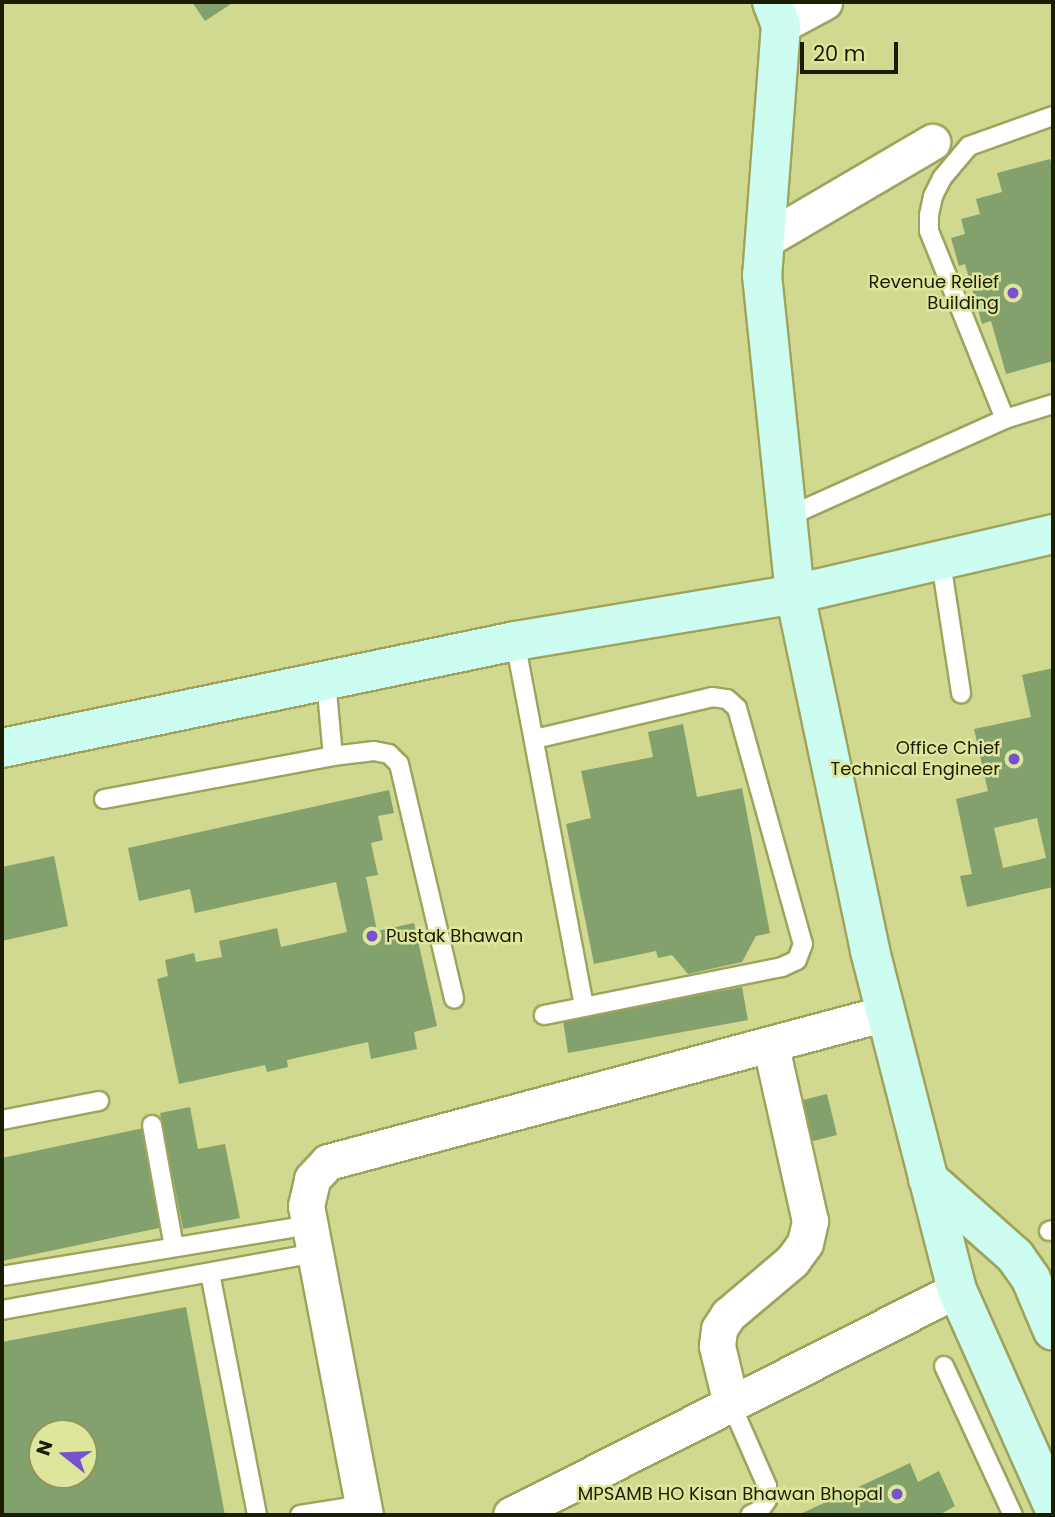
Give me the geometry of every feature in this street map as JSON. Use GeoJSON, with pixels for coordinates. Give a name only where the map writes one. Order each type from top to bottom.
{"type":"FeatureCollection","features":[{"type":"Feature","properties":{"kind":"street"},"geometry":{"type":"LineString","coordinates":[[824,2],[776,13],[762,275],[795,594],[870,951],[957,1290],[1053,1506]]}},
{"type":"Feature","properties":{"kind":"street"},"geometry":{"type":"LineString","coordinates":[[765,240],[932,142]]}},
{"type":"Feature","properties":{"kind":"street"},"geometry":{"type":"LineString","coordinates":[[2,748],[515,641],[795,594],[1053,534]]}},
{"type":"Feature","properties":{"kind":"street"},"geometry":{"type":"LineString","coordinates":[[364,1510],[306,1206],[312,1179],[328,1162],[771,1046],[886,1013]]}},
{"type":"Feature","properties":{"kind":"street"},"geometry":{"type":"LineString","coordinates":[[731,1404],[717,1346],[719,1329],[728,1315],[792,1261],[806,1243],[810,1221],[771,1046]]}},
{"type":"Feature","properties":{"kind":"street"},"geometry":{"type":"LineString","coordinates":[[928,1178],[1015,1256],[1031,1279],[1051,1321]]}},
{"type":"Feature","properties":{"kind":"street"},"geometry":{"type":"LineString","coordinates":[[511,1515],[957,1290]]}},
{"type":"Feature","properties":{"kind":"lane"},"geometry":{"type":"LineString","coordinates":[[1005,419],[929,231],[929,215],[933,195],[942,178],[969,146],[1053,116]]}},
{"type":"Feature","properties":{"kind":"lane"},"geometry":{"type":"LineString","coordinates":[[787,517],[1005,419],[1053,404]]}},
{"type":"Feature","properties":{"kind":"lane"},"geometry":{"type":"LineString","coordinates":[[941,562],[961,693]]}},
{"type":"Feature","properties":{"kind":"lane"},"geometry":{"type":"LineString","coordinates":[[515,641],[584,1004]]}},
{"type":"Feature","properties":{"kind":"lane"},"geometry":{"type":"LineString","coordinates":[[326,681],[333,756]]}},
{"type":"Feature","properties":{"kind":"lane"},"geometry":{"type":"LineString","coordinates":[[535,739],[712,696],[727,699],[737,708],[803,944],[797,960],[782,967],[584,1004],[544,1015]]}},
{"type":"Feature","properties":{"kind":"lane"},"geometry":{"type":"LineString","coordinates":[[104,799],[333,756],[374,751],[389,754],[399,764],[454,999]]}},
{"type":"Feature","properties":{"kind":"lane"},"geometry":{"type":"LineString","coordinates":[[2,1120],[99,1101]]}},
{"type":"Feature","properties":{"kind":"lane"},"geometry":{"type":"LineString","coordinates":[[152,1125],[174,1247]]}},
{"type":"Feature","properties":{"kind":"lane"},"geometry":{"type":"LineString","coordinates":[[2,1276],[174,1247],[312,1239]]}},
{"type":"Feature","properties":{"kind":"lane"},"geometry":{"type":"LineString","coordinates":[[2,1310],[211,1273],[312,1239]]}},
{"type":"Feature","properties":{"kind":"lane"},"geometry":{"type":"LineString","coordinates":[[211,1273],[257,1515]]}},
{"type":"Feature","properties":{"kind":"lane"},"geometry":{"type":"LineString","coordinates":[[944,1366],[1013,1515]]}},
{"type":"Feature","properties":{"kind":"lane"},"geometry":{"type":"LineString","coordinates":[[731,1404],[767,1486],[767,1500],[750,1515]]}},
{"type":"Feature","properties":{"kind":"lane"},"geometry":{"type":"LineString","coordinates":[[300,1515],[364,1510]]}},
{"type":"Feature","properties":{"kind":"building"},"geometry":{"type":"Polygon","coordinates":[[[192,2],[234,2],[205,21],[192,2]]]}},
{"type":"Feature","properties":{"kind":"building","name":"Revenue Relief Building"},"geometry":{"type":"Polygon","coordinates":[[[1050,159],[1053,172],[1053,361],[1006,374],[991,321],[982,324],[965,264],[959,266],[951,238],[965,234],[961,219],[980,214],[976,199],[1002,192],[997,173],[1050,159]]]}},
{"type":"Feature","properties":{"kind":"building"},"geometry":{"type":"Polygon","coordinates":[[[1053,668],[1053,887],[967,907],[960,876],[972,874],[956,799],[988,791],[974,729],[1031,717],[1022,675],[1053,668]],[[1037,818],[994,828],[1003,868],[1046,858],[1037,818]]]}},
{"type":"Feature","properties":{"kind":"building"},"geometry":{"type":"Polygon","coordinates":[[[683,724],[697,797],[742,788],[770,933],[756,936],[742,962],[688,974],[672,955],[658,958],[656,951],[594,964],[566,824],[591,818],[581,771],[653,757],[648,732],[683,724]]]}},
{"type":"Feature","properties":{"kind":"building","name":"Pustak Bhawan"},"geometry":{"type":"Polygon","coordinates":[[[389,790],[394,813],[378,816],[383,840],[371,843],[378,875],[366,877],[377,931],[414,923],[437,1026],[414,1032],[417,1049],[371,1059],[368,1042],[287,1060],[288,1067],[267,1072],[265,1065],[179,1084],[157,979],[168,976],[165,960],[194,953],[196,962],[222,957],[219,941],[277,928],[281,947],[347,932],[336,882],[195,913],[190,889],[139,901],[128,848],[389,790]]]}},
{"type":"Feature","properties":{"kind":"building"},"geometry":{"type":"Polygon","coordinates":[[[54,856],[68,926],[2,941],[2,867],[54,856]]]}},
{"type":"Feature","properties":{"kind":"building"},"geometry":{"type":"Polygon","coordinates":[[[742,987],[748,1020],[568,1053],[563,1020],[742,987]]]}},
{"type":"Feature","properties":{"kind":"building"},"geometry":{"type":"Polygon","coordinates":[[[827,1094],[837,1135],[805,1143],[795,1102],[827,1094]]]}},
{"type":"Feature","properties":{"kind":"building"},"geometry":{"type":"Polygon","coordinates":[[[190,1107],[198,1149],[225,1144],[240,1218],[183,1229],[160,1113],[190,1107]]]}},
{"type":"Feature","properties":{"kind":"building"},"geometry":{"type":"Polygon","coordinates":[[[144,1128],[164,1227],[2,1261],[2,1158],[144,1128]]]}},
{"type":"Feature","properties":{"kind":"building"},"geometry":{"type":"Polygon","coordinates":[[[186,1307],[225,1515],[2,1515],[2,1342],[186,1307]]]}},
{"type":"Feature","properties":{"kind":"building","name":"MPSAMB HO Kisan Bhawan Bhopal"},"geometry":{"type":"Polygon","coordinates":[[[910,1463],[918,1482],[939,1471],[955,1506],[939,1515],[798,1515],[910,1463]]]}},
{"type":"Feature","properties":{"kind":"place","name":"Revenue Relief Building"},"geometry":{"type":"Point","coordinates":[1013,293]}},
{"type":"Feature","properties":{"kind":"place","name":"Office Chief Technical Engineer"},"geometry":{"type":"Point","coordinates":[1014,759]}},
{"type":"Feature","properties":{"kind":"place","name":"Pustak Bhawan"},"geometry":{"type":"Point","coordinates":[372,936]}},
{"type":"Feature","properties":{"kind":"place","name":"MPSAMB HO Kisan Bhawan Bhopal"},"geometry":{"type":"Point","coordinates":[897,1494]}}]}
